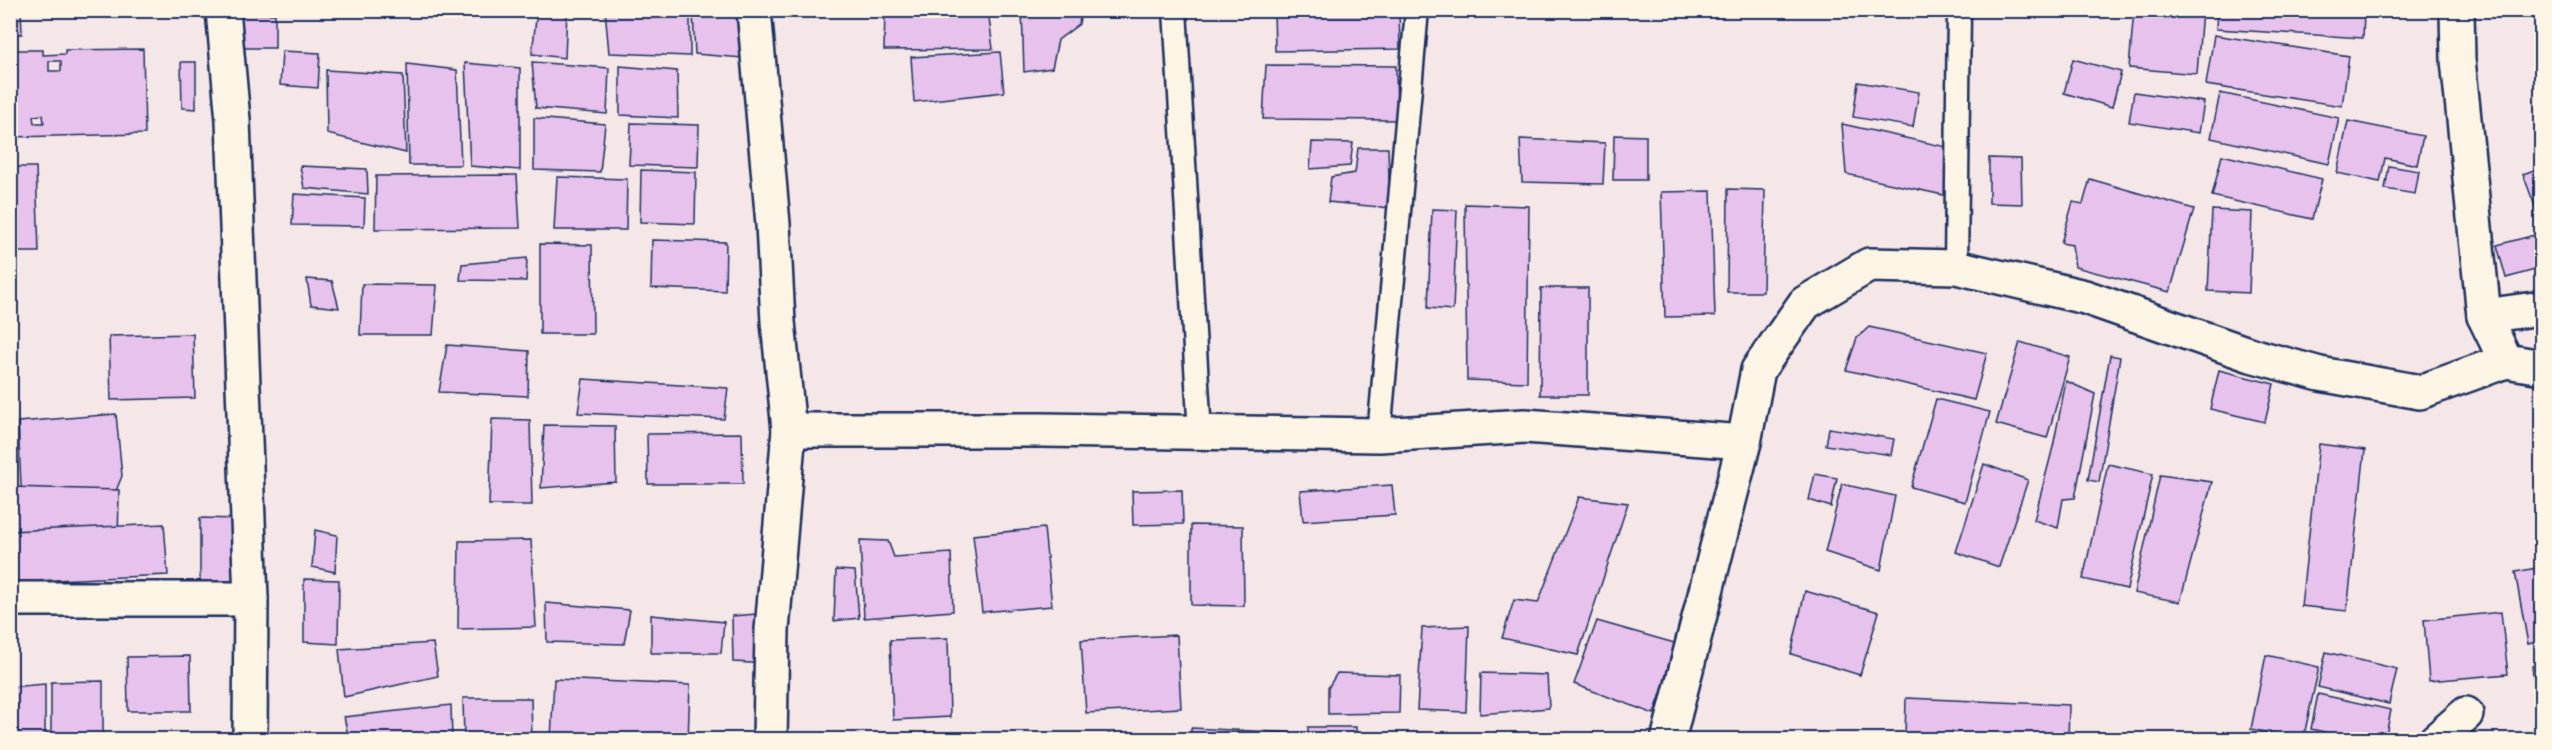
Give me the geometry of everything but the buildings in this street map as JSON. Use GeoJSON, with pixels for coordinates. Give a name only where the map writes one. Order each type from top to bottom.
{"type":"FeatureCollection","features":[{"type":"Feature","properties":{"kind":"street"},"geometry":{"type":"LineString","coordinates":[[223,10],[233,120],[251,598],[250,740]]}},
{"type":"Feature","properties":{"kind":"street"},"geometry":{"type":"LineString","coordinates":[[754,10],[773,224],[778,322],[789,430],[772,630],[770,740]]}},
{"type":"Feature","properties":{"kind":"street"},"geometry":{"type":"LineString","coordinates":[[2457,10],[2458,60],[2484,316],[2506,361]]}},
{"type":"Feature","properties":{"kind":"street"},"geometry":{"type":"LineString","coordinates":[[1668,740],[1744,442],[1758,370],[1805,303],[1869,265],[1956,267],[2085,297],[2251,355],[2320,374],[2420,392],[2506,361],[2541,367]]}},
{"type":"Feature","properties":{"kind":"street"},"geometry":{"type":"LineString","coordinates":[[2484,316],[2541,308]]}},
{"type":"Feature","properties":{"kind":"street"},"geometry":{"type":"LineString","coordinates":[[789,430],[1042,430],[1380,435],[1526,426],[1744,442]]}},
{"type":"Feature","properties":{"kind":"street"},"geometry":{"type":"LineString","coordinates":[[10,599],[251,598]]}},
{"type":"Feature","properties":{"kind":"street"},"geometry":{"type":"LineString","coordinates":[[2436,740],[2466,714]]}},
{"type":"Feature","properties":{"kind":"lane"},"geometry":{"type":"LineString","coordinates":[[1175,10],[1200,434]]}},
{"type":"Feature","properties":{"kind":"lane"},"geometry":{"type":"LineString","coordinates":[[1380,435],[1417,10]]}},
{"type":"Feature","properties":{"kind":"lane"},"geometry":{"type":"LineString","coordinates":[[1956,267],[1959,10]]}}]}
